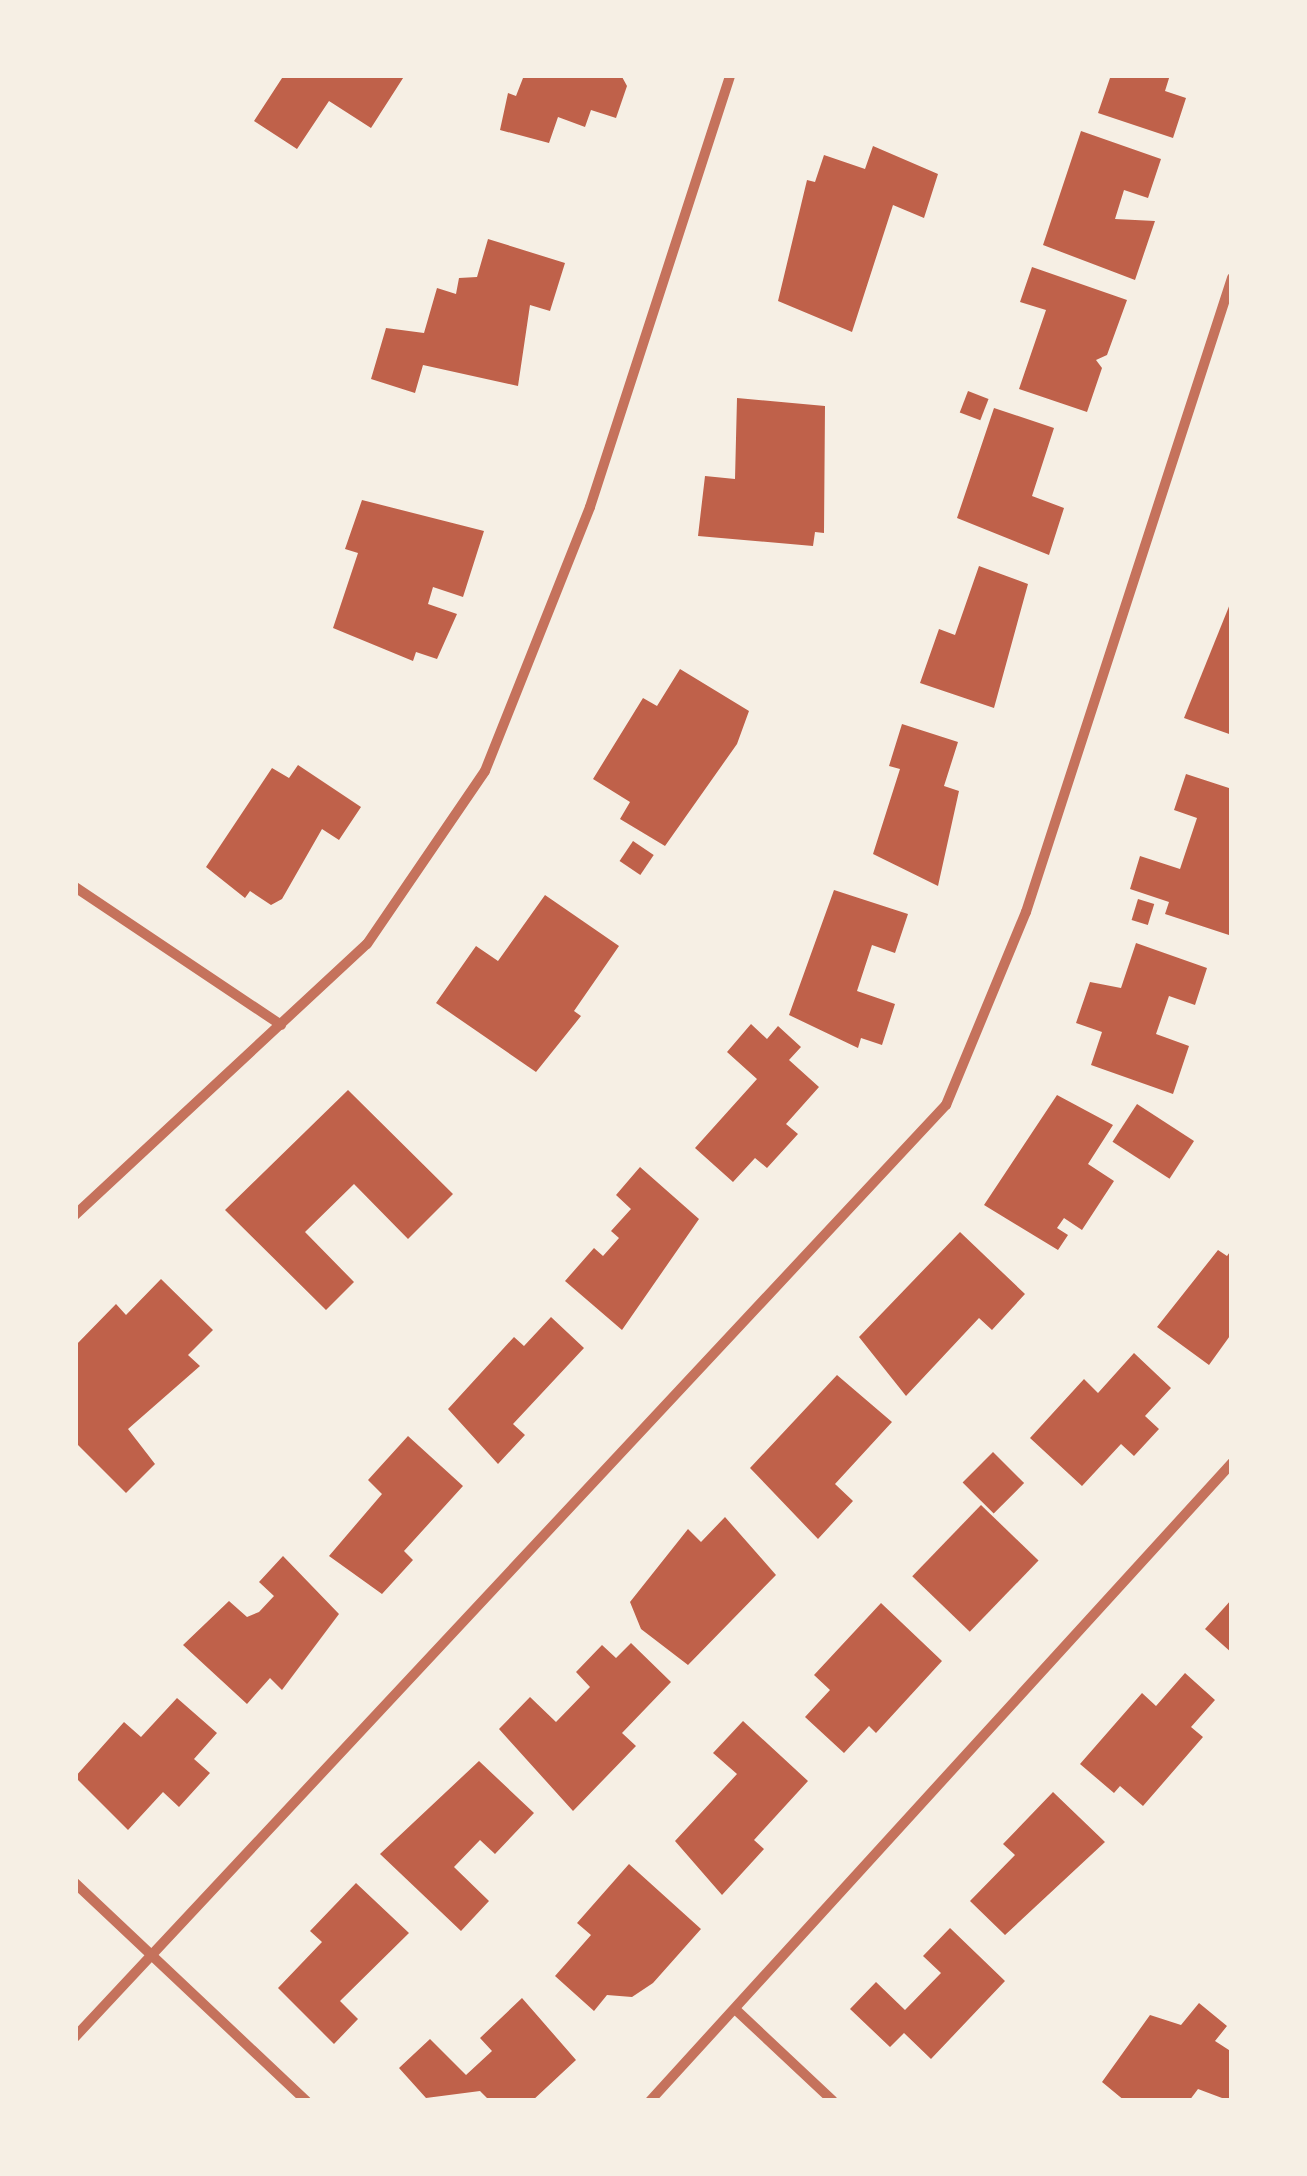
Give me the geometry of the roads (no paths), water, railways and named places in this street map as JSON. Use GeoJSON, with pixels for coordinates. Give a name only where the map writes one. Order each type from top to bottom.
{"type":"FeatureCollection","features":[{"type":"Feature","properties":{"kind":"street"},"geometry":{"type":"LineString","coordinates":[[75,1215],[366,944],[410,886],[486,771],[527,685],[730,75]]}},
{"type":"Feature","properties":{"kind":"street"},"geometry":{"type":"LineString","coordinates":[[75,2037],[849,1218],[946,1104],[1026,912],[1231,283]]}},
{"type":"Feature","properties":{"kind":"street"},"geometry":{"type":"LineString","coordinates":[[75,887],[280,1025]]}},
{"type":"Feature","properties":{"kind":"street"},"geometry":{"type":"LineString","coordinates":[[650,2101],[1232,1462]]}},
{"type":"Feature","properties":{"kind":"street"},"geometry":{"type":"LineString","coordinates":[[75,1883],[306,2101]]}},
{"type":"Feature","properties":{"kind":"street"},"geometry":{"type":"LineString","coordinates":[[735,2009],[833,2101]]}}]}
